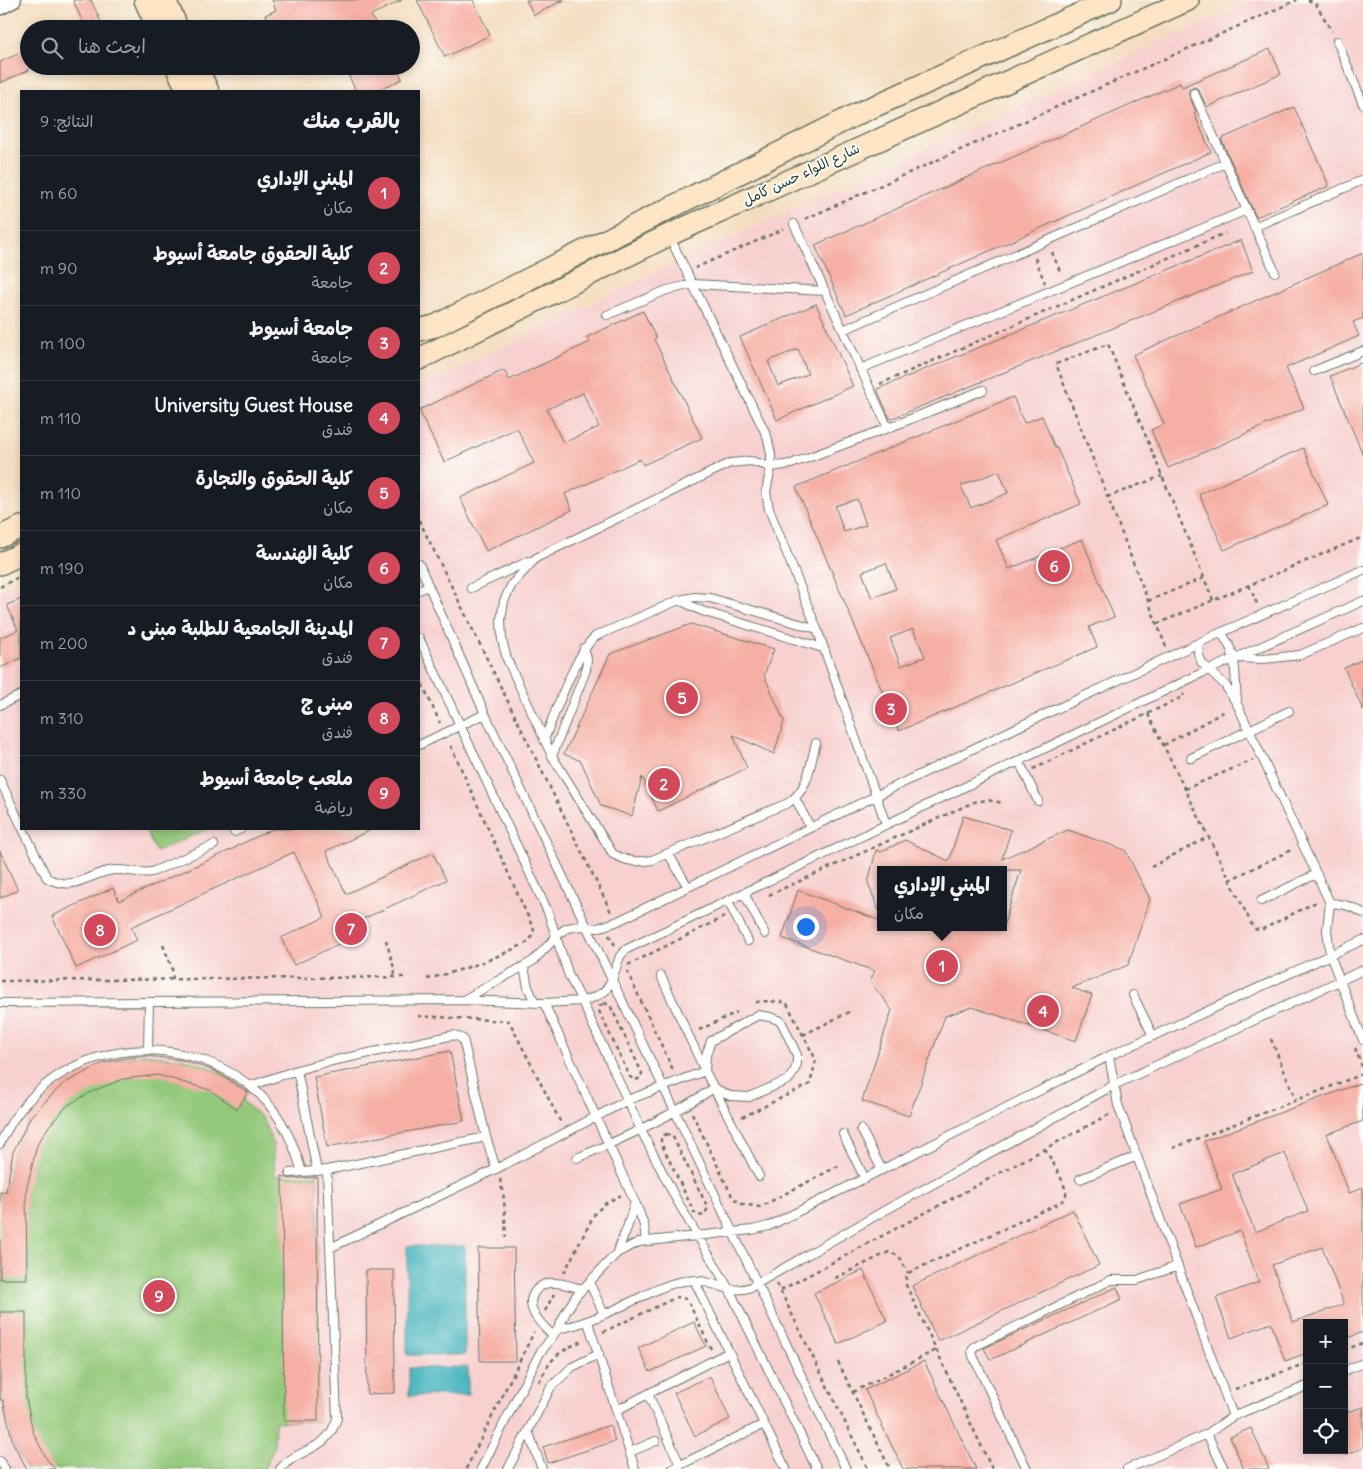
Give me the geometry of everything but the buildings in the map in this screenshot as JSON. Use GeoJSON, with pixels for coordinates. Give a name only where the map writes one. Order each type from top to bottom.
{"type":"FeatureCollection","features":[{"type":"Feature","properties":{"kind":"main road"},"geometry":{"type":"LineString","coordinates":[[145,0],[154,20]]}},
{"type":"Feature","properties":{"kind":"main road"},"geometry":{"type":"LineString","coordinates":[[165,0],[174,20]]}},
{"type":"Feature","properties":{"kind":"main road","name":"شارع اللواء حسن كامل"},"geometry":{"type":"LineString","coordinates":[[420,330],[435,326],[857,114],[1111,0]]}},
{"type":"Feature","properties":{"kind":"main road","name":"شارع اللواء حسن كامل"},"geometry":{"type":"LineString","coordinates":[[420,359],[668,235],[1188,0]]}},
{"type":"Feature","properties":{"kind":"main road"},"geometry":{"type":"LineString","coordinates":[[180,75],[188,90]]}},
{"type":"Feature","properties":{"kind":"main road"},"geometry":{"type":"LineString","coordinates":[[200,75],[208,90]]}},
{"type":"Feature","properties":{"kind":"main road"},"geometry":{"type":"LineString","coordinates":[[857,114],[870,143]]}},
{"type":"Feature","properties":{"kind":"main road"},"geometry":{"type":"LineString","coordinates":[[0,537],[20,527]]}},
{"type":"Feature","properties":{"kind":"main road"},"geometry":{"type":"LineString","coordinates":[[0,564],[20,554]]}},
{"type":"Feature","properties":{"kind":"street"},"geometry":{"type":"LineString","coordinates":[[0,7],[13,0]]}},
{"type":"Feature","properties":{"kind":"lane"},"geometry":{"type":"LineString","coordinates":[[1337,41],[1363,104]]}},
{"type":"Feature","properties":{"kind":"lane"},"geometry":{"type":"LineString","coordinates":[[1194,93],[1275,272]]}},
{"type":"Feature","properties":{"kind":"lane"},"geometry":{"type":"LineString","coordinates":[[843,330],[1226,163]]}},
{"type":"Feature","properties":{"kind":"lane"},"geometry":{"type":"LineString","coordinates":[[1254,226],[1363,180]]}},
{"type":"Feature","properties":{"kind":"lane"},"geometry":{"type":"LineString","coordinates":[[860,368],[1247,210]]}},
{"type":"Feature","properties":{"kind":"lane"},"geometry":{"type":"LineString","coordinates":[[794,224],[888,428]]}},
{"type":"Feature","properties":{"kind":"lane"},"geometry":{"type":"LineString","coordinates":[[668,235],[767,436],[771,454],[771,467],[767,484],[769,509],[817,630],[886,824]]}},
{"type":"Feature","properties":{"kind":"lane"},"geometry":{"type":"LineString","coordinates":[[607,315],[667,290],[692,284],[825,291]]}},
{"type":"Feature","properties":{"kind":"lane"},"geometry":{"type":"LineString","coordinates":[[1314,372],[1363,351]]}},
{"type":"Feature","properties":{"kind":"lane"},"geometry":{"type":"LineString","coordinates":[[471,588],[730,463],[751,461],[771,467],[791,464],[983,390]]}},
{"type":"Feature","properties":{"kind":"lane"},"geometry":{"type":"LineString","coordinates":[[536,558],[512,584],[504,601],[501,620],[502,640],[507,659],[552,756],[613,854],[626,860],[643,862],[795,798],[804,788],[816,743]]}},
{"type":"Feature","properties":{"kind":"lane"},"geometry":{"type":"LineString","coordinates":[[420,566],[485,714],[846,1469]]}},
{"type":"Feature","properties":{"kind":"lane"},"geometry":{"type":"LineString","coordinates":[[464,1000],[524,967],[542,954],[561,932],[574,926],[602,927],[616,922],[876,794],[1220,633],[1363,570]]}},
{"type":"Feature","properties":{"kind":"lane"},"geometry":{"type":"LineString","coordinates":[[420,590],[428,586]]}},
{"type":"Feature","properties":{"kind":"lane"},"geometry":{"type":"LineString","coordinates":[[544,740],[584,648],[596,636],[679,600],[695,597],[710,598],[817,630]]}},
{"type":"Feature","properties":{"kind":"lane"},"geometry":{"type":"LineString","coordinates":[[679,600],[702,611],[823,648]]}},
{"type":"Feature","properties":{"kind":"lane"},"geometry":{"type":"LineString","coordinates":[[0,1003],[464,1000],[544,1003],[582,1001],[600,994],[612,980],[620,956],[627,950],[1178,684],[1363,601]]}},
{"type":"Feature","properties":{"kind":"lane"},"geometry":{"type":"LineString","coordinates":[[1234,658],[1264,659],[1300,655],[1363,628]]}},
{"type":"Feature","properties":{"kind":"lane"},"geometry":{"type":"LineString","coordinates":[[1220,633],[1230,644],[1234,658],[1237,704]]}},
{"type":"Feature","properties":{"kind":"lane"},"geometry":{"type":"LineString","coordinates":[[420,640],[548,912],[564,963],[641,1130],[676,1199],[729,1289],[817,1469]]}},
{"type":"Feature","properties":{"kind":"lane"},"geometry":{"type":"LineString","coordinates":[[1199,643],[1199,658],[1225,686],[1237,704],[1328,900],[1327,929],[1330,955],[1363,1040]]}},
{"type":"Feature","properties":{"kind":"lane"},"geometry":{"type":"LineString","coordinates":[[552,756],[586,670],[587,659],[584,648]]}},
{"type":"Feature","properties":{"kind":"lane"},"geometry":{"type":"LineString","coordinates":[[0,705],[20,695]]}},
{"type":"Feature","properties":{"kind":"lane"},"geometry":{"type":"LineString","coordinates":[[1191,758],[1289,711]]}},
{"type":"Feature","properties":{"kind":"lane"},"geometry":{"type":"LineString","coordinates":[[420,745],[485,714]]}},
{"type":"Feature","properties":{"kind":"lane"},"geometry":{"type":"LineString","coordinates":[[1019,761],[1038,801]]}},
{"type":"Feature","properties":{"kind":"lane"},"geometry":{"type":"LineString","coordinates":[[0,780],[20,823]]}},
{"type":"Feature","properties":{"kind":"lane"},"geometry":{"type":"LineString","coordinates":[[795,798],[810,827]]}},
{"type":"Feature","properties":{"kind":"lane"},"geometry":{"type":"LineString","coordinates":[[23,830],[47,878],[67,884],[74,884],[112,870],[152,872],[214,845]]}},
{"type":"Feature","properties":{"kind":"lane"},"geometry":{"type":"LineString","coordinates":[[668,853],[688,887]]}},
{"type":"Feature","properties":{"kind":"lane"},"geometry":{"type":"LineString","coordinates":[[1261,901],[1316,874]]}},
{"type":"Feature","properties":{"kind":"lane"},"geometry":{"type":"LineString","coordinates":[[744,893],[765,934]]}},
{"type":"Feature","properties":{"kind":"lane"},"geometry":{"type":"LineString","coordinates":[[1328,900],[1354,907],[1363,913]]}},
{"type":"Feature","properties":{"kind":"lane"},"geometry":{"type":"LineString","coordinates":[[728,901],[748,941]]}},
{"type":"Feature","properties":{"kind":"lane"},"geometry":{"type":"LineString","coordinates":[[481,1469],[530,1372],[558,1329],[566,1312],[582,1290],[617,1253],[633,1244],[646,1241],[752,1230],[769,1226],[1109,1056],[1363,940]]}},
{"type":"Feature","properties":{"kind":"lane"},"geometry":{"type":"LineString","coordinates":[[524,967],[528,987],[535,1003]]}},
{"type":"Feature","properties":{"kind":"lane"},"geometry":{"type":"LineString","coordinates":[[558,1329],[588,1322],[666,1286],[684,1281],[694,1280],[718,1284],[729,1289],[744,1289],[758,1284],[882,1212],[1114,1085],[1363,970]]}},
{"type":"Feature","properties":{"kind":"lane"},"geometry":{"type":"LineString","coordinates":[[661,976],[758,1176]]}},
{"type":"Feature","properties":{"kind":"lane"},"geometry":{"type":"LineString","coordinates":[[1133,995],[1153,1036]]}},
{"type":"Feature","properties":{"kind":"lane"},"geometry":{"type":"LineString","coordinates":[[148,1049],[149,1002]]}},
{"type":"Feature","properties":{"kind":"lane"},"geometry":{"type":"LineString","coordinates":[[544,1003],[635,1202],[644,1225],[646,1241]]}},
{"type":"Feature","properties":{"kind":"lane"},"geometry":{"type":"LineString","coordinates":[[706,1071],[706,1055],[711,1041],[758,1015],[770,1017],[781,1022],[797,1055],[797,1064],[788,1080],[749,1097],[730,1096],[714,1088]]}},
{"type":"Feature","properties":{"kind":"lane"},"geometry":{"type":"LineString","coordinates":[[250,1086],[297,1070],[454,1035],[459,1036],[463,1039],[486,1137],[496,1169]]}},
{"type":"Feature","properties":{"kind":"lane"},"geometry":{"type":"LineString","coordinates":[[0,1144],[3,1130],[45,1085],[76,1066],[111,1053],[148,1049],[184,1053],[219,1066],[250,1086],[274,1111],[283,1125],[291,1140],[302,1172]]}},
{"type":"Feature","properties":{"kind":"lane"},"geometry":{"type":"LineString","coordinates":[[1109,1056],[1120,1109],[1233,1416]]}},
{"type":"Feature","properties":{"kind":"lane"},"geometry":{"type":"LineString","coordinates":[[297,1070],[317,1171]]}},
{"type":"Feature","properties":{"kind":"lane"},"geometry":{"type":"LineString","coordinates":[[330,1248],[496,1169],[628,1100],[706,1071]]}},
{"type":"Feature","properties":{"kind":"lane"},"geometry":{"type":"LineString","coordinates":[[577,1158],[641,1130],[676,1112],[714,1088]]}},
{"type":"Feature","properties":{"kind":"lane"},"geometry":{"type":"LineString","coordinates":[[861,1130],[882,1170]]}},
{"type":"Feature","properties":{"kind":"lane"},"geometry":{"type":"LineString","coordinates":[[843,1134],[865,1178]]}},
{"type":"Feature","properties":{"kind":"lane"},"geometry":{"type":"LineString","coordinates":[[290,1172],[327,1170],[486,1137]]}},
{"type":"Feature","properties":{"kind":"lane"},"geometry":{"type":"LineString","coordinates":[[1080,1179],[1137,1156]]}},
{"type":"Feature","properties":{"kind":"lane"},"geometry":{"type":"LineString","coordinates":[[280,1469],[295,1456],[322,1444],[330,1435],[337,1418],[327,1170]]}},
{"type":"Feature","properties":{"kind":"lane"},"geometry":{"type":"LineString","coordinates":[[617,1253],[635,1202]]}},
{"type":"Feature","properties":{"kind":"lane"},"geometry":{"type":"LineString","coordinates":[[1027,1469],[973,1356],[972,1351],[974,1347],[1111,1280],[1137,1280],[1178,1266]]}},
{"type":"Feature","properties":{"kind":"lane"},"geometry":{"type":"LineString","coordinates":[[694,1280],[786,1469]]}},
{"type":"Feature","properties":{"kind":"lane"},"geometry":{"type":"LineString","coordinates":[[553,1336],[533,1314],[531,1306],[535,1292],[546,1284],[554,1282],[582,1290]]}},
{"type":"Feature","properties":{"kind":"lane"},"geometry":{"type":"LineString","coordinates":[[589,1282],[604,1314]]}},
{"type":"Feature","properties":{"kind":"lane"},"geometry":{"type":"LineString","coordinates":[[588,1322],[618,1410],[635,1469]]}},
{"type":"Feature","properties":{"kind":"lane"},"geometry":{"type":"LineString","coordinates":[[618,1410],[729,1352]]}},
{"type":"Feature","properties":{"kind":"lane"},"geometry":{"type":"LineString","coordinates":[[508,1469],[551,1387],[580,1361],[599,1354]]}},
{"type":"Feature","properties":{"kind":"lane"},"geometry":{"type":"LineString","coordinates":[[1348,1369],[1363,1363]]}},
{"type":"Feature","properties":{"kind":"lane"},"geometry":{"type":"LineString","coordinates":[[1127,1469],[1207,1434],[1233,1416],[1303,1388]]}},
{"type":"Feature","properties":{"kind":"lane"},"geometry":{"type":"LineString","coordinates":[[648,1394],[680,1465]]}},
{"type":"Feature","properties":{"kind":"lane"},"geometry":{"type":"LineString","coordinates":[[672,1469],[764,1424]]}},
{"type":"Feature","properties":{"kind":"lane"},"geometry":{"type":"LineString","coordinates":[[528,1431],[542,1469]]}},
{"type":"Feature","properties":{"kind":"lane"},"geometry":{"type":"LineString","coordinates":[[1207,1434],[1224,1469]]}},
{"type":"Feature","properties":{"kind":"lane"},"geometry":{"type":"LineString","coordinates":[[630,1452],[656,1441]]}},
{"type":"Feature","properties":{"kind":"lane"},"geometry":{"type":"LineString","coordinates":[[0,1461],[5,1469]]}},
{"type":"Feature","properties":{"kind":"path"},"geometry":{"type":"LineString","coordinates":[[687,272],[1297,0]]}},
{"type":"Feature","properties":{"kind":"path"},"geometry":{"type":"LineString","coordinates":[[1308,0],[1315,3],[1337,41]]}},
{"type":"Feature","properties":{"kind":"path"},"geometry":{"type":"LineString","coordinates":[[870,389],[1225,233]]}},
{"type":"Feature","properties":{"kind":"path"},"geometry":{"type":"LineString","coordinates":[[1047,241],[1073,299]]}},
{"type":"Feature","properties":{"kind":"path"},"geometry":{"type":"LineString","coordinates":[[1030,248],[1056,307]]}},
{"type":"Feature","properties":{"kind":"path"},"geometry":{"type":"LineString","coordinates":[[1170,656],[1056,364],[1108,344],[1213,600]]}},
{"type":"Feature","properties":{"kind":"path"},"geometry":{"type":"LineString","coordinates":[[1107,497],[1162,476]]}},
{"type":"Feature","properties":{"kind":"path"},"geometry":{"type":"LineString","coordinates":[[420,522],[616,922],[619,929],[609,934],[620,956]]}},
{"type":"Feature","properties":{"kind":"path"},"geometry":{"type":"LineString","coordinates":[[1157,624],[1363,537]]}},
{"type":"Feature","properties":{"kind":"path"},"geometry":{"type":"LineString","coordinates":[[0,587],[20,577]]}},
{"type":"Feature","properties":{"kind":"path"},"geometry":{"type":"LineString","coordinates":[[1148,601],[1204,578]]}},
{"type":"Feature","properties":{"kind":"path"},"geometry":{"type":"LineString","coordinates":[[1249,585],[1262,615]]}},
{"type":"Feature","properties":{"kind":"path"},"geometry":{"type":"LineString","coordinates":[[420,679],[534,930],[530,941],[506,954],[471,967],[427,979]]}},
{"type":"Feature","properties":{"kind":"path"},"geometry":{"type":"LineString","coordinates":[[1025,773],[1184,696],[1178,684]]}},
{"type":"Feature","properties":{"kind":"path"},"geometry":{"type":"LineString","coordinates":[[1164,745],[1237,704]]}},
{"type":"Feature","properties":{"kind":"path"},"geometry":{"type":"LineString","coordinates":[[1148,714],[1252,927],[1256,930],[1261,930],[1328,900]]}},
{"type":"Feature","properties":{"kind":"path"},"geometry":{"type":"LineString","coordinates":[[1185,789],[1261,756]]}},
{"type":"Feature","properties":{"kind":"path"},"geometry":{"type":"LineString","coordinates":[[750,904],[974,802],[987,800],[1003,803]]}},
{"type":"Feature","properties":{"kind":"path"},"geometry":{"type":"LineString","coordinates":[[1152,867],[1208,837]]}},
{"type":"Feature","properties":{"kind":"path"},"geometry":{"type":"LineString","coordinates":[[1229,880],[1302,844]]}},
{"type":"Feature","properties":{"kind":"path"},"geometry":{"type":"LineString","coordinates":[[678,1080],[625,967],[733,912]]}},
{"type":"Feature","properties":{"kind":"path"},"geometry":{"type":"LineString","coordinates":[[386,940],[395,977]]}},
{"type":"Feature","properties":{"kind":"path"},"geometry":{"type":"LineString","coordinates":[[163,945],[172,968],[173,980]]}},
{"type":"Feature","properties":{"kind":"path"},"geometry":{"type":"LineString","coordinates":[[0,981],[404,977]]}},
{"type":"Feature","properties":{"kind":"path"},"geometry":{"type":"LineString","coordinates":[[731,1122],[810,1084],[816,1060],[786,1002],[760,1001],[751,1006]]}},
{"type":"Feature","properties":{"kind":"path"},"geometry":{"type":"LineString","coordinates":[[607,1003],[610,1005],[642,1073],[641,1078],[638,1080],[630,1077],[599,1011],[601,1004],[607,1003]]}},
{"type":"Feature","properties":{"kind":"path"},"geometry":{"type":"LineString","coordinates":[[689,1035],[742,1010]]}},
{"type":"Feature","properties":{"kind":"path"},"geometry":{"type":"LineString","coordinates":[[804,1034],[849,1012]]}},
{"type":"Feature","properties":{"kind":"path"},"geometry":{"type":"LineString","coordinates":[[418,1016],[509,1021],[565,1133]]}},
{"type":"Feature","properties":{"kind":"path"},"geometry":{"type":"LineString","coordinates":[[1271,1039],[1296,1100]]}},
{"type":"Feature","properties":{"kind":"path"},"geometry":{"type":"LineString","coordinates":[[1173,1148],[1363,1074]]}},
{"type":"Feature","properties":{"kind":"path"},"geometry":{"type":"LineString","coordinates":[[781,1290],[1120,1109]]}},
{"type":"Feature","properties":{"kind":"path"},"geometry":{"type":"LineString","coordinates":[[663,1135],[672,1135],[707,1206],[708,1210],[704,1215],[698,1216],[694,1212],[661,1143],[660,1140],[663,1135]]}},
{"type":"Feature","properties":{"kind":"path"},"geometry":{"type":"LineString","coordinates":[[992,1469],[906,1285],[906,1278],[908,1273],[1064,1200],[1066,1193],[1064,1186],[1045,1149]]}},
{"type":"Feature","properties":{"kind":"path"},"geometry":{"type":"LineString","coordinates":[[496,1169],[503,1192],[506,1237]]}},
{"type":"Feature","properties":{"kind":"path"},"geometry":{"type":"LineString","coordinates":[[835,1278],[890,1252],[899,1256],[908,1273]]}},
{"type":"Feature","properties":{"kind":"path"},"geometry":{"type":"LineString","coordinates":[[773,1275],[868,1469]]}},
{"type":"Feature","properties":{"kind":"path"},"geometry":{"type":"LineString","coordinates":[[1348,1349],[1363,1343]]}},
{"type":"Feature","properties":{"kind":"path"},"geometry":{"type":"LineString","coordinates":[[853,1392],[936,1350]]}},
{"type":"Feature","properties":{"kind":"path"},"geometry":{"type":"LineString","coordinates":[[838,1362],[890,1469]]}},
{"type":"Feature","properties":{"kind":"path"},"geometry":{"type":"LineString","coordinates":[[1225,1393],[1304,1364]]}},
{"type":"Feature","properties":{"kind":"shaded area"},"geometry":{"type":"Polygon","coordinates":[[[1253,0],[1363,0],[1363,1469],[0,1469],[0,590],[20,580],[20,830],[420,830],[420,388],[681,260],[1253,0]]]}},
{"type":"Feature","properties":{"kind":"green space"},"geometry":{"type":"Polygon","coordinates":[[[145,830],[205,830],[156,852],[145,830]]]}},
{"type":"Feature","properties":{"kind":"green space"},"geometry":{"type":"Polygon","coordinates":[[[144,1054],[189,1060],[220,1072],[248,1092],[243,1101],[263,1119],[273,1144],[275,1176],[317,1175],[318,1421],[275,1422],[274,1448],[264,1469],[27,1469],[13,1443],[3,1400],[0,1400],[0,1192],[6,1192],[13,1152],[31,1116],[103,1063],[144,1054]]]}},
{"type":"Feature","properties":{"kind":"water"},"geometry":{"type":"Polygon","coordinates":[[[407,1246],[465,1246],[465,1355],[407,1355],[407,1246]]]}},
{"type":"Feature","properties":{"kind":"water"},"geometry":{"type":"Polygon","coordinates":[[[468,1367],[468,1395],[409,1396],[409,1368],[468,1367]]]}},
{"type":"Feature","properties":{"kind":"place","name":"كلية الهندسة"},"geometry":{"type":"Point","coordinates":[1054,566]}},
{"type":"Feature","properties":{"kind":"place","name":"كلية الحقوق والتجارة"},"geometry":{"type":"Point","coordinates":[682,698]}},
{"type":"Feature","properties":{"kind":"place","name":"جامعة أسيوط"},"geometry":{"type":"Point","coordinates":[891,709]}},
{"type":"Feature","properties":{"kind":"place","name":"كلية الحقوق جامعة أسيوط"},"geometry":{"type":"Point","coordinates":[664,784]}},
{"type":"Feature","properties":{"kind":"place","name":"المدينة الجامعية للطلبة مبنى د"},"geometry":{"type":"Point","coordinates":[351,929]}},
{"type":"Feature","properties":{"kind":"place","name":"مبنى ج"},"geometry":{"type":"Point","coordinates":[100,930]}},
{"type":"Feature","properties":{"kind":"place","name":"المبني الإداري"},"geometry":{"type":"Point","coordinates":[942,966]}},
{"type":"Feature","properties":{"kind":"place","name":"University Guest House"},"geometry":{"type":"Point","coordinates":[1043,1011]}},
{"type":"Feature","properties":{"kind":"place","name":"ملعب جامعة أسيوط"},"geometry":{"type":"Point","coordinates":[159,1296]}}]}
